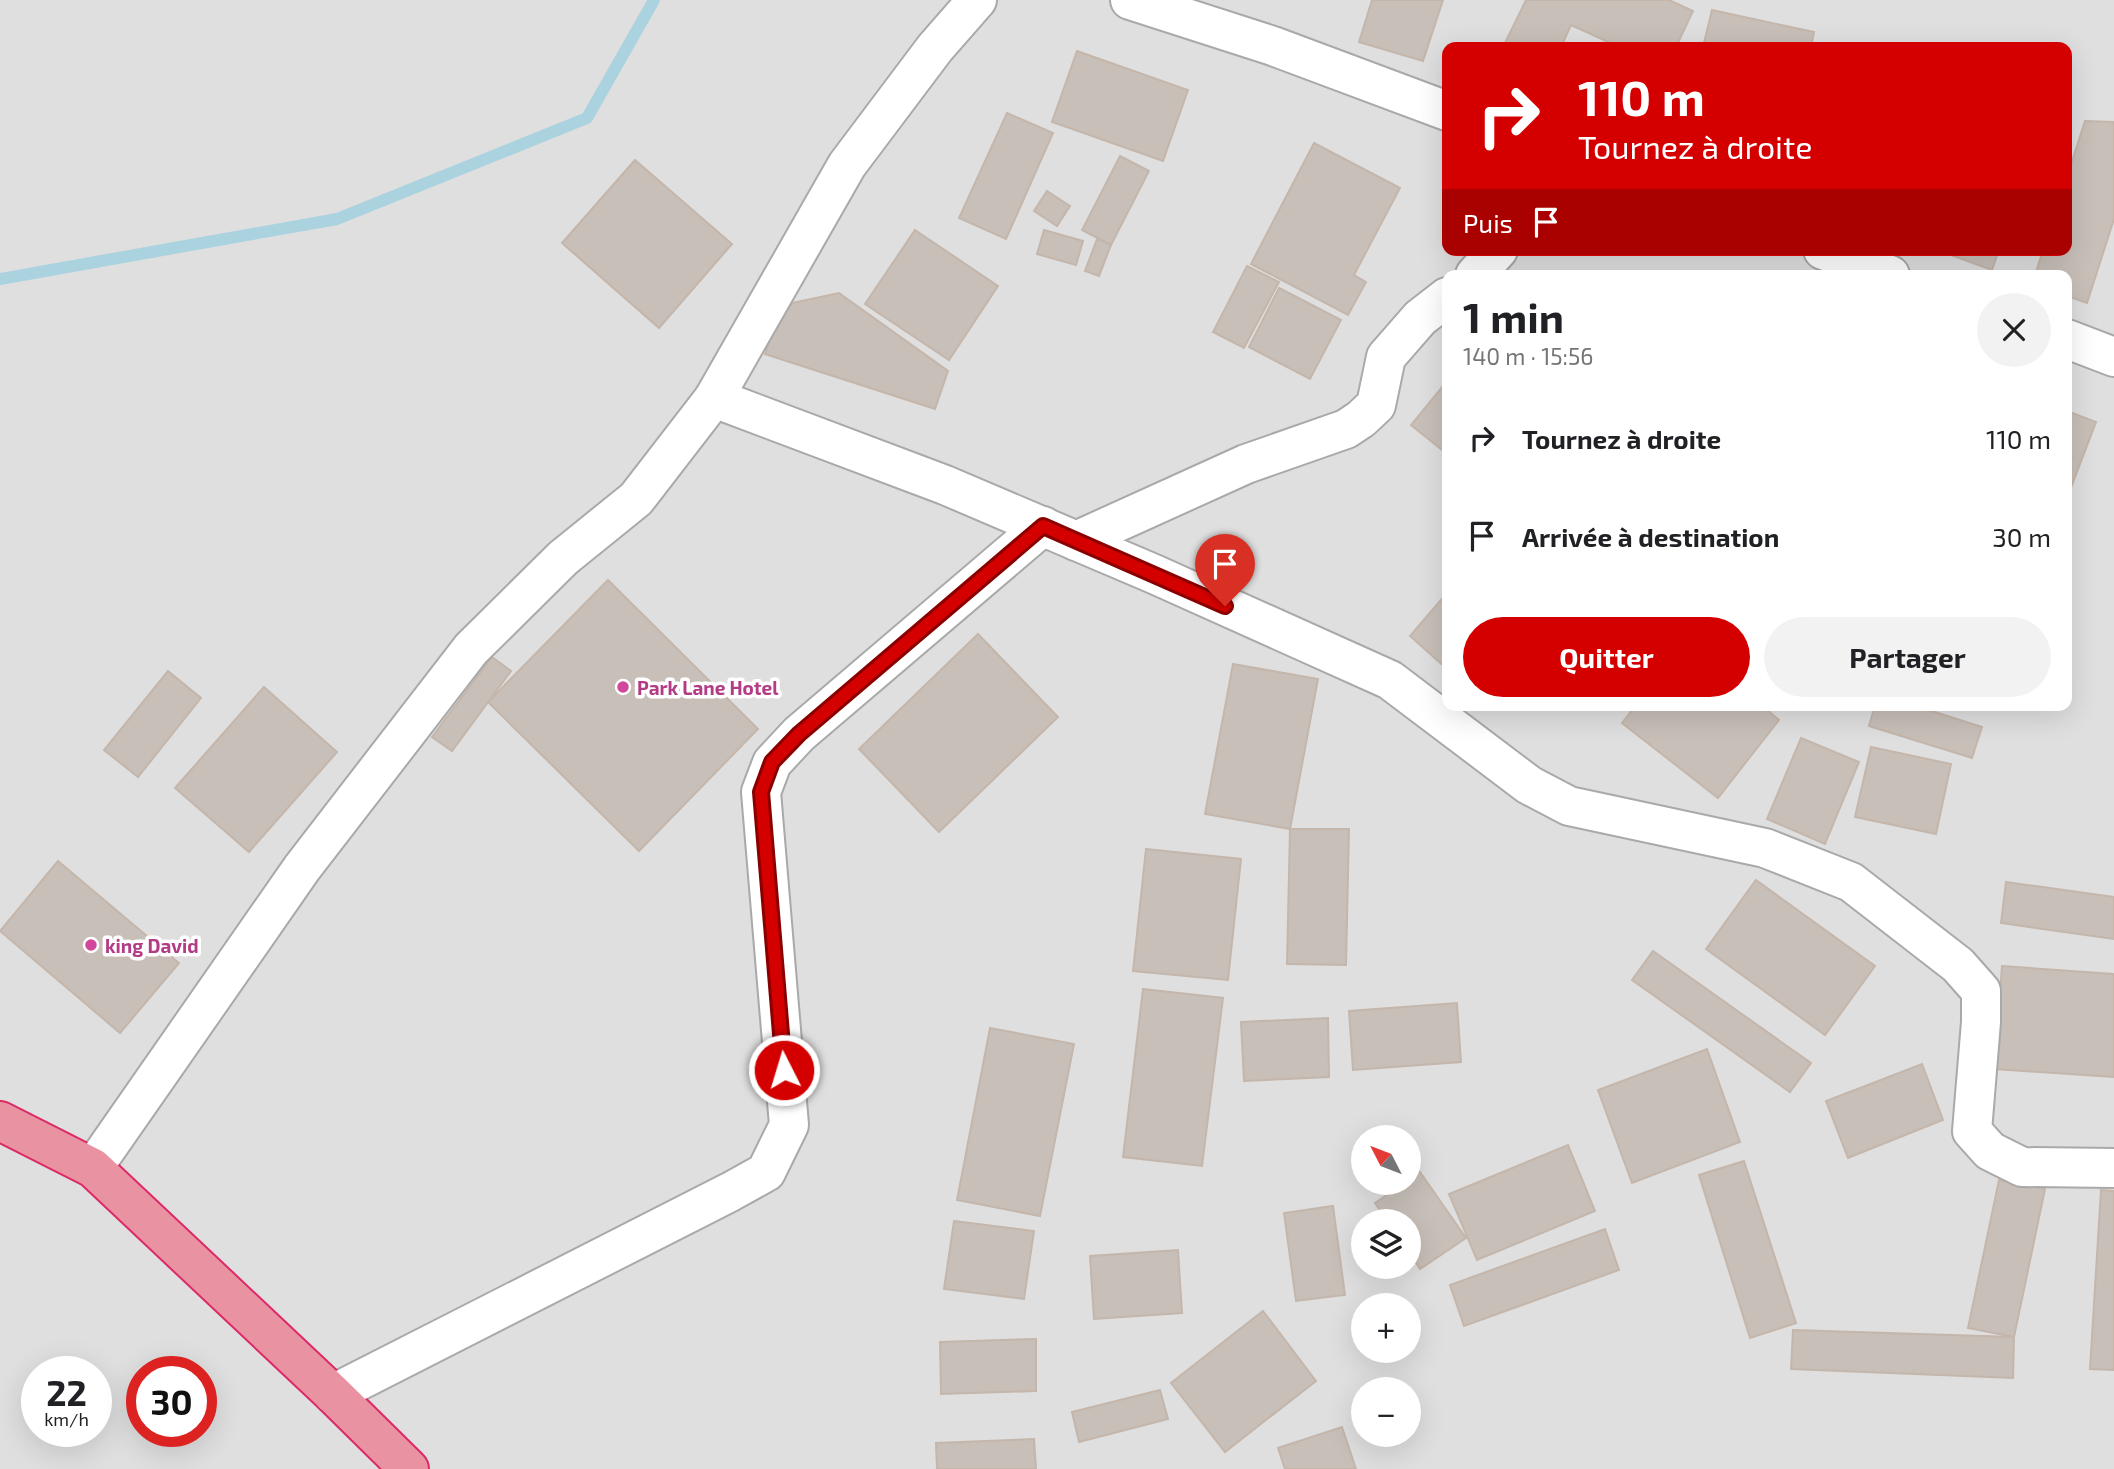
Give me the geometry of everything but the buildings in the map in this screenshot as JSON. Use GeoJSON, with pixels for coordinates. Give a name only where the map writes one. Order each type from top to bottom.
{"type":"FeatureCollection","features":[{"type":"Feature","properties":{"kind":"highway"},"geometry":{"type":"LineString","coordinates":[[0,1121],[93,1168],[409,1469]]}},
{"type":"Feature","properties":{"kind":"street"},"geometry":{"type":"LineString","coordinates":[[93,1168],[302,869],[471,649],[563,558],[635,499],[714,398],[847,165],[935,48],[977,0]]}},
{"type":"Feature","properties":{"kind":"street"},"geometry":{"type":"LineString","coordinates":[[1130,0],[1273,46],[1442,109]]}},
{"type":"Feature","properties":{"kind":"street"},"geometry":{"type":"LineString","coordinates":[[1480,270],[1492,256]]}},
{"type":"Feature","properties":{"kind":"street"},"geometry":{"type":"LineString","coordinates":[[1839,256],[1877,270]]}},
{"type":"Feature","properties":{"kind":"street"},"geometry":{"type":"LineString","coordinates":[[333,1394],[766,1172],[789,1125],[761,792],[772,762],[799,734],[1060,533],[1346,429],[1361,419],[1376,405],[1386,357],[1420,318],[1442,301]]}},
{"type":"Feature","properties":{"kind":"street"},"geometry":{"type":"LineString","coordinates":[[2072,342],[2114,357]]}},
{"type":"Feature","properties":{"kind":"street"},"geometry":{"type":"LineString","coordinates":[[714,398],[945,485],[1060,533],[1390,680],[1529,785],[1569,806],[1765,848],[1851,882],[1958,965],[1981,991],[1972,1131],[1990,1151],[2022,1167],[2114,1168]]}},
{"type":"Feature","properties":{"kind":"shaded area"},"geometry":{"type":"Polygon","coordinates":[[[0,0],[2114,0],[2114,1469],[0,1469],[0,0]]]}},
{"type":"Feature","properties":{"kind":"waterway"},"geometry":{"type":"LineString","coordinates":[[0,279],[337,219],[587,118],[654,0]]}},
{"type":"Feature","properties":{"kind":"place","name":"Park Lane Hotel"},"geometry":{"type":"Point","coordinates":[623,687]}},
{"type":"Feature","properties":{"kind":"place","name":"king David"},"geometry":{"type":"Point","coordinates":[91,945]}},
{"type":"Feature","properties":{"kind":"route"},"geometry":{"type":"LineString","coordinates":[[784,1070],[761,792],[772,762],[799,734],[1043,526],[1225,606]]}}]}
